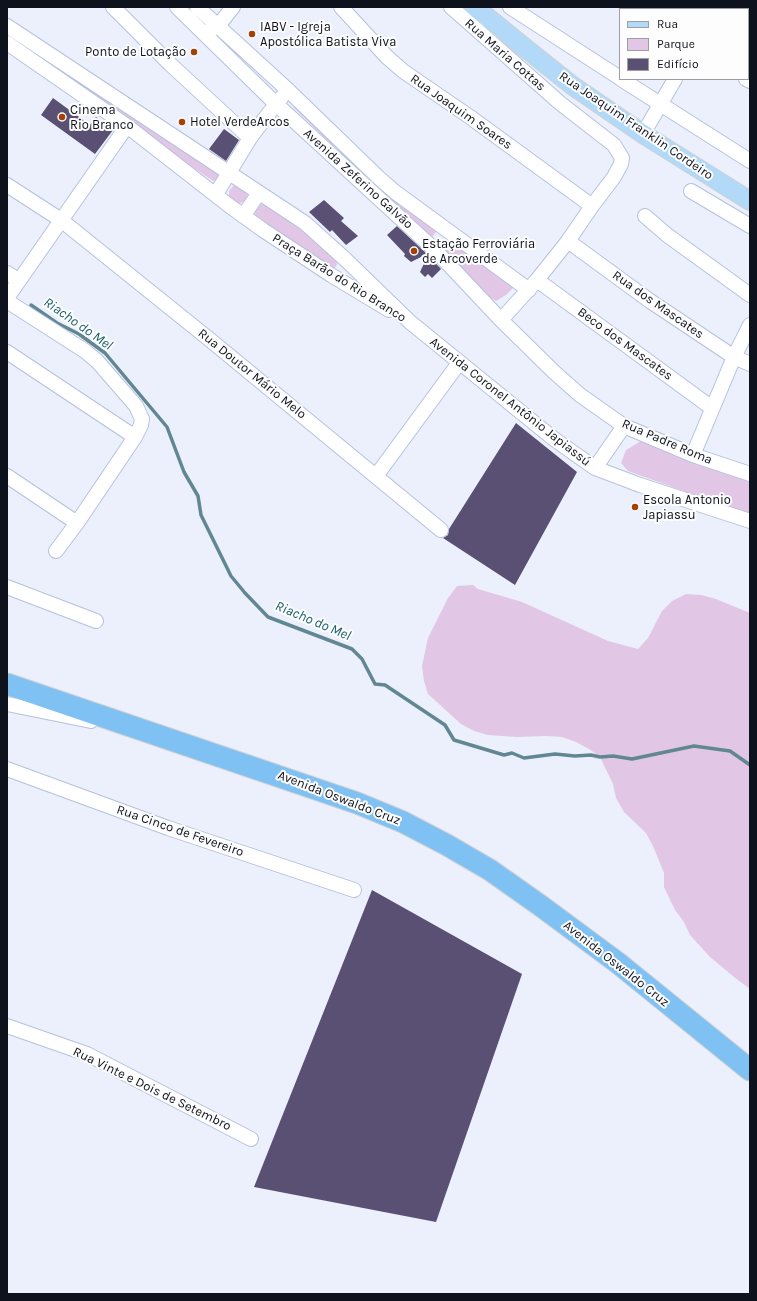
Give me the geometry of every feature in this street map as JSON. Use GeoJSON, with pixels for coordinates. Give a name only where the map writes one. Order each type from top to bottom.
{"type":"FeatureCollection","features":[{"type":"Feature","properties":{"kind":"highway","name":"Avenida Oswaldo Cruz"},"geometry":{"type":"LineString","coordinates":[[7,684],[357,803],[403,822],[490,870],[541,906],[618,964],[750,1070]]}},
{"type":"Feature","properties":{"kind":"main road","name":"Rua Joaquim Franklin Cordeiro"},"geometry":{"type":"LineString","coordinates":[[475,7],[573,86],[643,134],[750,201]]}},
{"type":"Feature","properties":{"kind":"street"},"geometry":{"type":"LineString","coordinates":[[113,7],[170,64],[250,138]]}},
{"type":"Feature","properties":{"kind":"street","name":"Avenida Zeferino Galvão"},"geometry":{"type":"LineString","coordinates":[[177,7],[276,104],[435,250],[501,320]]}},
{"type":"Feature","properties":{"kind":"street","name":"Avenida Zeferino Galvão"},"geometry":{"type":"LineString","coordinates":[[197,7],[289,91],[395,192],[450,232],[533,285]]}},
{"type":"Feature","properties":{"kind":"street"},"geometry":{"type":"LineString","coordinates":[[204,33],[218,26],[233,7]]}},
{"type":"Feature","properties":{"kind":"street","name":"Rua Joaquim Soares"},"geometry":{"type":"LineString","coordinates":[[341,7],[386,58],[592,206]]}},
{"type":"Feature","properties":{"kind":"street","name":"Rua Maria Cottas"},"geometry":{"type":"LineString","coordinates":[[451,7],[560,103],[614,145],[622,158],[621,164],[614,177],[592,206]]}},
{"type":"Feature","properties":{"kind":"street"},"geometry":{"type":"LineString","coordinates":[[510,7],[619,78]]}},
{"type":"Feature","properties":{"kind":"street","name":"Praça Barão do Rio Branco"},"geometry":{"type":"LineString","coordinates":[[7,27],[305,223],[345,259],[410,322]]}},
{"type":"Feature","properties":{"kind":"street"},"geometry":{"type":"LineString","coordinates":[[7,43],[128,126],[216,194],[250,138],[276,104],[289,91]]}},
{"type":"Feature","properties":{"kind":"street"},"geometry":{"type":"LineString","coordinates":[[623,80],[750,161]]}},
{"type":"Feature","properties":{"kind":"street"},"geometry":{"type":"LineString","coordinates":[[643,134],[674,80]]}},
{"type":"Feature","properties":{"kind":"street"},"geometry":{"type":"LineString","coordinates":[[560,103],[573,86]]}},
{"type":"Feature","properties":{"kind":"street"},"geometry":{"type":"LineString","coordinates":[[56,551],[135,438],[142,419],[136,406],[97,361],[85,351],[7,299],[13,277],[61,220],[128,126]]}},
{"type":"Feature","properties":{"kind":"street","name":"Rua Doutor Mário Melo"},"geometry":{"type":"LineString","coordinates":[[7,185],[61,220],[441,530]]}},
{"type":"Feature","properties":{"kind":"street"},"geometry":{"type":"LineString","coordinates":[[691,191],[750,226]]}},
{"type":"Feature","properties":{"kind":"street"},"geometry":{"type":"LineString","coordinates":[[243,216],[259,193]]}},
{"type":"Feature","properties":{"kind":"street","name":"Praça Barão do Rio Branco"},"geometry":{"type":"LineString","coordinates":[[216,194],[243,216],[331,275],[410,322]]}},
{"type":"Feature","properties":{"kind":"street"},"geometry":{"type":"LineString","coordinates":[[501,320],[533,285],[568,242],[592,206]]}},
{"type":"Feature","properties":{"kind":"street"},"geometry":{"type":"LineString","coordinates":[[645,216],[667,235],[750,295]]}},
{"type":"Feature","properties":{"kind":"street"},"geometry":{"type":"LineString","coordinates":[[435,250],[450,232]]}},
{"type":"Feature","properties":{"kind":"street","name":"Rua dos Mascates"},"geometry":{"type":"LineString","coordinates":[[568,242],[734,357],[750,364]]}},
{"type":"Feature","properties":{"kind":"street"},"geometry":{"type":"LineString","coordinates":[[331,275],[338,274],[342,271],[345,259]]}},
{"type":"Feature","properties":{"kind":"street","name":"Beco dos Mascates"},"geometry":{"type":"LineString","coordinates":[[533,285],[712,408]]}},
{"type":"Feature","properties":{"kind":"street","name":"Rua Padre Roma"},"geometry":{"type":"LineString","coordinates":[[501,320],[554,372],[580,395],[624,426],[693,455],[750,474]]}},
{"type":"Feature","properties":{"kind":"street","name":"Avenida Coronel Antônio Japiassú"},"geometry":{"type":"LineString","coordinates":[[410,322],[554,439],[594,468],[640,485],[750,521]]}},
{"type":"Feature","properties":{"kind":"street"},"geometry":{"type":"LineString","coordinates":[[693,455],[734,357],[750,325]]}},
{"type":"Feature","properties":{"kind":"street"},"geometry":{"type":"LineString","coordinates":[[7,352],[135,438]]}},
{"type":"Feature","properties":{"kind":"street"},"geometry":{"type":"LineString","coordinates":[[376,476],[459,363]]}},
{"type":"Feature","properties":{"kind":"street"},"geometry":{"type":"LineString","coordinates":[[594,468],[624,426]]}},
{"type":"Feature","properties":{"kind":"street"},"geometry":{"type":"LineString","coordinates":[[7,476],[77,523]]}},
{"type":"Feature","properties":{"kind":"street"},"geometry":{"type":"LineString","coordinates":[[7,587],[96,621]]}},
{"type":"Feature","properties":{"kind":"street"},"geometry":{"type":"LineString","coordinates":[[7,704],[152,733]]}},
{"type":"Feature","properties":{"kind":"street","name":"Rua Cinco de Fevereiro"},"geometry":{"type":"LineString","coordinates":[[7,769],[168,828],[354,890]]}},
{"type":"Feature","properties":{"kind":"street","name":"Rua Vinte e Dois de Setembro"},"geometry":{"type":"LineString","coordinates":[[7,1026],[87,1054],[251,1139]]}},
{"type":"Feature","properties":{"kind":"green space"},"geometry":{"type":"Polygon","coordinates":[[[16,36],[219,171],[219,179],[213,181],[138,130],[11,38],[16,36]]]}},
{"type":"Feature","properties":{"kind":"green space"},"geometry":{"type":"Polygon","coordinates":[[[297,104],[338,144],[334,147],[293,107],[297,104]]]}},
{"type":"Feature","properties":{"kind":"green space"},"geometry":{"type":"Polygon","coordinates":[[[344,151],[439,228],[430,240],[341,153],[344,151]]]}},
{"type":"Feature","properties":{"kind":"green space"},"geometry":{"type":"Polygon","coordinates":[[[234,185],[243,186],[247,191],[247,198],[243,202],[237,204],[229,196],[229,191],[234,185]]]}},
{"type":"Feature","properties":{"kind":"green space"},"geometry":{"type":"Polygon","coordinates":[[[264,203],[270,204],[336,257],[337,265],[332,270],[256,220],[255,213],[258,206],[264,203]]]}},
{"type":"Feature","properties":{"kind":"green space"},"geometry":{"type":"Polygon","coordinates":[[[450,240],[510,280],[513,288],[506,295],[496,301],[489,297],[444,251],[446,244],[450,240]]]}},
{"type":"Feature","properties":{"kind":"green space"},"geometry":{"type":"Polygon","coordinates":[[[641,441],[750,482],[750,515],[628,471],[621,463],[626,450],[641,441]]]}},
{"type":"Feature","properties":{"kind":"green space"},"geometry":{"type":"Polygon","coordinates":[[[473,585],[478,589],[522,602],[608,641],[638,649],[648,638],[662,611],[672,601],[686,594],[701,595],[716,599],[750,613],[750,989],[710,957],[690,935],[684,922],[675,910],[664,887],[664,873],[653,846],[646,833],[624,812],[616,798],[613,784],[600,757],[576,742],[562,737],[502,736],[488,735],[474,731],[461,724],[428,694],[422,666],[428,638],[448,598],[457,586],[473,585]]]}},
{"type":"Feature","properties":{"kind":"building"},"geometry":{"type":"Polygon","coordinates":[[[53,98],[90,125],[96,117],[113,130],[95,154],[41,115],[53,98]]]}},
{"type":"Feature","properties":{"kind":"building"},"geometry":{"type":"Polygon","coordinates":[[[224,129],[239,140],[226,161],[209,149],[224,129]]]}},
{"type":"Feature","properties":{"kind":"building"},"geometry":{"type":"Polygon","coordinates":[[[324,200],[344,218],[341,221],[358,236],[346,245],[332,230],[330,232],[309,212],[324,200]]]}},
{"type":"Feature","properties":{"kind":"building"},"geometry":{"type":"Polygon","coordinates":[[[397,226],[427,254],[411,262],[404,256],[405,254],[387,235],[397,226]]]}},
{"type":"Feature","properties":{"kind":"building"},"geometry":{"type":"Polygon","coordinates":[[[428,255],[441,269],[432,278],[428,274],[425,277],[420,272],[428,255]]]}},
{"type":"Feature","properties":{"kind":"building"},"geometry":{"type":"Polygon","coordinates":[[[516,423],[577,472],[515,585],[443,538],[448,535],[449,529],[516,423]]]}},
{"type":"Feature","properties":{"kind":"building"},"geometry":{"type":"Polygon","coordinates":[[[372,890],[522,974],[436,1222],[254,1187],[372,890]]]}},
{"type":"Feature","properties":{"kind":"waterway","name":"Riacho do Mel"},"geometry":{"type":"LineString","coordinates":[[31,305],[57,323],[79,334],[105,353],[167,427],[184,472],[198,496],[201,515],[231,576],[268,617],[352,649],[362,659],[375,684],[385,685],[445,725],[454,740],[504,755],[512,753],[524,758],[555,754],[575,756],[591,755],[600,757],[613,756],[632,759],[694,746],[730,751],[750,765]]}},
{"type":"Feature","properties":{"kind":"place","name":"IABV - Igreja Apostólica Batista Viva"},"geometry":{"type":"Point","coordinates":[252,34]}},
{"type":"Feature","properties":{"kind":"place","name":"Ponto de Lotação"},"geometry":{"type":"Point","coordinates":[194,52]}},
{"type":"Feature","properties":{"kind":"place","name":"Cinema Rio Branco"},"geometry":{"type":"Point","coordinates":[62,117]}},
{"type":"Feature","properties":{"kind":"place","name":"Hotel VerdeArcos"},"geometry":{"type":"Point","coordinates":[182,122]}},
{"type":"Feature","properties":{"kind":"place","name":"Estação Ferroviária de Arcoverde"},"geometry":{"type":"Point","coordinates":[414,251]}},
{"type":"Feature","properties":{"kind":"place","name":"Escola Antonio Japiassu"},"geometry":{"type":"Point","coordinates":[635,507]}}]}
